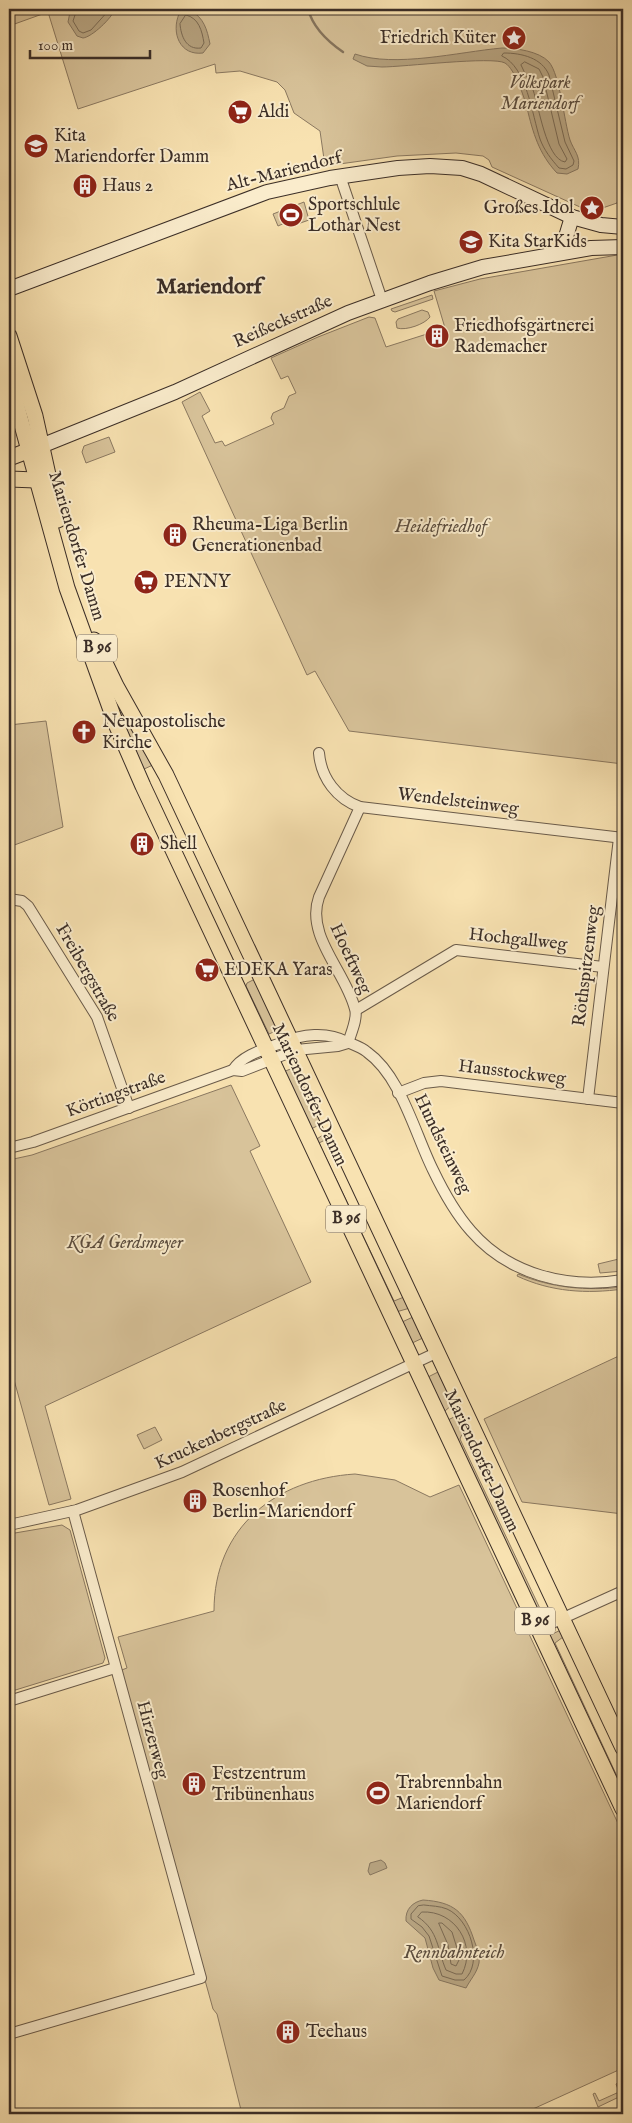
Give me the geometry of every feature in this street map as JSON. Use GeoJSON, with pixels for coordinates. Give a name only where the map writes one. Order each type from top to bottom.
{"type":"FeatureCollection","features":[{"type":"Feature","properties":{"kind":"main road","name":"Alt-Mariendorf"},"geometry":{"type":"LineString","coordinates":[[9,289],[236,202],[279,189],[340,176],[405,167],[456,167],[481,174],[572,216],[601,225],[623,227]]}},
{"type":"Feature","properties":{"kind":"main road"},"geometry":{"type":"LineString","coordinates":[[561,253],[572,216]]}},
{"type":"Feature","properties":{"kind":"main road"},"geometry":{"type":"LineString","coordinates":[[591,248],[623,232]]}},
{"type":"Feature","properties":{"kind":"main road"},"geometry":{"type":"LineString","coordinates":[[591,248],[623,247]]}},
{"type":"Feature","properties":{"kind":"main road","name":"Reißeckstraße"},"geometry":{"type":"LineString","coordinates":[[35,448],[175,392],[313,328],[382,300],[483,267],[591,248]]}},
{"type":"Feature","properties":{"kind":"main road","name":"Mariendorfer Damm"},"geometry":{"type":"LineString","coordinates":[[9,336],[27,389],[35,448],[36,480],[67,588],[116,724],[143,786],[623,1809]]}},
{"type":"Feature","properties":{"kind":"main road","name":"Mariendorfer Damm"},"geometry":{"type":"LineString","coordinates":[[9,378],[35,448],[72,576],[97,648],[166,775],[623,1748]]}},
{"type":"Feature","properties":{"kind":"main road"},"geometry":{"type":"LineString","coordinates":[[9,458],[35,448]]}},
{"type":"Feature","properties":{"kind":"main road"},"geometry":{"type":"LineString","coordinates":[[9,479],[36,480]]}},
{"type":"Feature","properties":{"kind":"street"},"geometry":{"type":"LineString","coordinates":[[340,176],[382,300]]}},
{"type":"Feature","properties":{"kind":"street","name":"Wendelsteinweg"},"geometry":{"type":"LineString","coordinates":[[318,754],[319,762],[334,792],[344,800],[360,807],[621,838]]}},
{"type":"Feature","properties":{"kind":"street","name":"Hoeftweg"},"geometry":{"type":"LineString","coordinates":[[348,1042],[356,1010],[320,934],[315,916],[319,897],[360,807]]}},
{"type":"Feature","properties":{"kind":"street","name":"Röthspitzenweg"},"geometry":{"type":"LineString","coordinates":[[588,1099],[603,967],[621,838]]}},
{"type":"Feature","properties":{"kind":"street","name":"Freibergstraße"},"geometry":{"type":"LineString","coordinates":[[9,899],[22,901],[28,906],[86,996],[104,1033],[129,1108]]}},
{"type":"Feature","properties":{"kind":"street","name":"Hochgallweg"},"geometry":{"type":"LineString","coordinates":[[356,1010],[456,950],[603,967]]}},
{"type":"Feature","properties":{"kind":"street"},"geometry":{"type":"LineString","coordinates":[[269,1055],[294,1044],[338,1046],[348,1042]]}},
{"type":"Feature","properties":{"kind":"street","name":"Hundsteinweg"},"geometry":{"type":"LineString","coordinates":[[348,1042],[359,1046],[376,1060],[398,1093],[442,1187],[470,1230],[496,1254],[523,1270],[550,1279],[581,1283],[623,1280]]}},
{"type":"Feature","properties":{"kind":"street","name":"Körtingstraße"},"geometry":{"type":"LineString","coordinates":[[9,1148],[33,1142],[233,1070],[237,1063],[269,1055]]}},
{"type":"Feature","properties":{"kind":"street","name":"Hausstockweg"},"geometry":{"type":"LineString","coordinates":[[398,1093],[424,1083],[442,1082],[623,1103]]}},
{"type":"Feature","properties":{"kind":"street","name":"Kruckenbergstraße"},"geometry":{"type":"LineString","coordinates":[[9,1525],[74,1510],[182,1472],[438,1352]]}},
{"type":"Feature","properties":{"kind":"street","name":"Hirzerweg"},"geometry":{"type":"LineString","coordinates":[[9,2034],[201,1978],[115,1668],[74,1510]]}},
{"type":"Feature","properties":{"kind":"street"},"geometry":{"type":"LineString","coordinates":[[539,1629],[623,1590]]}},
{"type":"Feature","properties":{"kind":"street"},"geometry":{"type":"LineString","coordinates":[[9,1701],[115,1668]]}},
{"type":"Feature","properties":{"kind":"green space","name":"Volkspark Mariendorf"},"geometry":{"type":"Polygon","coordinates":[[[9,9],[623,9],[623,190],[617,203],[591,212],[492,167],[489,160],[483,156],[456,153],[397,156],[325,166],[320,131],[294,113],[285,90],[277,82],[240,71],[216,73],[215,64],[78,109],[48,12],[9,26],[9,9]]]}},
{"type":"Feature","properties":{"kind":"green space","name":"Sportschlule Lothar Nest"},"geometry":{"type":"Polygon","coordinates":[[[304,202],[309,220],[289,227],[287,222],[278,226],[273,214],[304,202]]]}},
{"type":"Feature","properties":{"kind":"green space","name":"Heidefriedhof"},"geometry":{"type":"Polygon","coordinates":[[[623,254],[623,764],[349,731],[315,671],[307,675],[182,402],[200,392],[210,411],[202,416],[215,443],[222,441],[225,446],[274,424],[271,418],[273,413],[284,408],[289,396],[296,393],[288,376],[281,379],[271,358],[369,317],[375,318],[386,347],[430,333],[435,344],[444,341],[441,330],[445,328],[434,291],[480,279],[623,254]]]}},
{"type":"Feature","properties":{"kind":"green space"},"geometry":{"type":"Polygon","coordinates":[[[432,295],[433,299],[395,312],[391,309],[432,295]]]}},
{"type":"Feature","properties":{"kind":"green space"},"geometry":{"type":"Polygon","coordinates":[[[422,310],[428,312],[430,317],[428,320],[410,328],[397,328],[396,322],[398,319],[422,310]]]}},
{"type":"Feature","properties":{"kind":"green space"},"geometry":{"type":"Polygon","coordinates":[[[109,437],[115,452],[86,463],[82,452],[84,446],[109,437]]]}},
{"type":"Feature","properties":{"kind":"green space"},"geometry":{"type":"Polygon","coordinates":[[[111,693],[155,764],[142,770],[111,693]]]}},
{"type":"Feature","properties":{"kind":"green space"},"geometry":{"type":"Polygon","coordinates":[[[46,721],[63,827],[9,847],[9,725],[46,721]]]}},
{"type":"Feature","properties":{"kind":"green space"},"geometry":{"type":"Polygon","coordinates":[[[255,979],[280,1029],[269,1034],[246,986],[247,983],[255,979]]]}},
{"type":"Feature","properties":{"kind":"green space"},"geometry":{"type":"Polygon","coordinates":[[[298,1066],[323,1123],[311,1129],[283,1072],[298,1066]]]}},
{"type":"Feature","properties":{"kind":"green space","name":"KGA Gerdsmeyer"},"geometry":{"type":"Polygon","coordinates":[[[231,1085],[260,1146],[250,1151],[311,1282],[45,1406],[71,1499],[49,1505],[9,1362],[9,1160],[32,1155],[231,1085]]]}},
{"type":"Feature","properties":{"kind":"green space"},"geometry":{"type":"Polygon","coordinates":[[[328,1132],[411,1305],[410,1308],[396,1312],[315,1140],[328,1132]],[[329,1138],[319,1143],[394,1301],[404,1297],[329,1138]]]}},
{"type":"Feature","properties":{"kind":"green space"},"geometry":{"type":"Polygon","coordinates":[[[623,1258],[623,1271],[600,1273],[598,1264],[623,1258]]]}},
{"type":"Feature","properties":{"kind":"green space"},"geometry":{"type":"Polygon","coordinates":[[[518,1274],[531,1279],[569,1287],[596,1289],[623,1287],[623,1289],[569,1290],[530,1281],[517,1276],[518,1274]]]}},
{"type":"Feature","properties":{"kind":"green space"},"geometry":{"type":"Polygon","coordinates":[[[413,1317],[425,1337],[410,1344],[402,1322],[413,1317]]]}},
{"type":"Feature","properties":{"kind":"green space"},"geometry":{"type":"Polygon","coordinates":[[[623,1354],[623,1514],[522,1502],[484,1419],[623,1354]]]}},
{"type":"Feature","properties":{"kind":"green space"},"geometry":{"type":"Polygon","coordinates":[[[438,1372],[453,1404],[445,1411],[426,1378],[438,1372]]]}},
{"type":"Feature","properties":{"kind":"green space"},"geometry":{"type":"Polygon","coordinates":[[[456,1416],[461,1419],[555,1616],[542,1622],[448,1420],[456,1416]],[[464,1429],[460,1439],[544,1617],[553,1612],[464,1429]]]}},
{"type":"Feature","properties":{"kind":"green space"},"geometry":{"type":"Polygon","coordinates":[[[155,1427],[162,1440],[144,1449],[137,1435],[155,1427]]]}},
{"type":"Feature","properties":{"kind":"green space","name":"Trabrennbahn Mariendorf"},"geometry":{"type":"Polygon","coordinates":[[[355,1474],[395,1480],[430,1497],[459,1485],[623,1834],[623,2068],[522,2114],[242,2114],[217,2014],[213,2009],[119,1671],[127,1668],[118,1637],[214,1611],[217,1581],[225,1555],[238,1532],[255,1513],[276,1497],[300,1486],[326,1478],[355,1474]]]}},
{"type":"Feature","properties":{"kind":"green space"},"geometry":{"type":"Polygon","coordinates":[[[62,1525],[70,1530],[105,1658],[103,1663],[9,1692],[9,1534],[62,1525]]]}},
{"type":"Feature","properties":{"kind":"green space"},"geometry":{"type":"Polygon","coordinates":[[[563,1629],[623,1759],[623,1765],[563,1637],[555,1643],[623,1789],[623,1797],[548,1636],[563,1629]]]}},
{"type":"Feature","properties":{"kind":"green space"},"geometry":{"type":"Polygon","coordinates":[[[623,2080],[623,2089],[621,2090],[623,2100],[621,2096],[598,2107],[593,2094],[595,2093],[599,2101],[619,2092],[616,2084],[623,2080]]]}},
{"type":"Feature","properties":{"kind":"water"},"geometry":{"type":"Polygon","coordinates":[[[74,9],[115,9],[101,27],[83,38],[77,36],[68,22],[70,12],[74,9]]]}},
{"type":"Feature","properties":{"kind":"water"},"geometry":{"type":"Polygon","coordinates":[[[190,10],[202,20],[208,33],[210,44],[203,53],[188,51],[179,42],[176,29],[179,14],[190,10]]]}},
{"type":"Feature","properties":{"kind":"water"},"geometry":{"type":"Polygon","coordinates":[[[502,48],[539,55],[545,58],[553,68],[570,140],[578,157],[578,169],[567,174],[557,173],[551,166],[541,151],[534,135],[519,84],[509,66],[505,63],[497,61],[466,61],[382,67],[367,66],[353,59],[355,54],[389,60],[427,58],[502,48]]]}},
{"type":"Feature","properties":{"kind":"water"},"geometry":{"type":"Polygon","coordinates":[[[381,1860],[387,1868],[370,1875],[368,1871],[370,1863],[381,1860]]]}},
{"type":"Feature","properties":{"kind":"water","name":"Rennbahnteich"},"geometry":{"type":"Polygon","coordinates":[[[423,1900],[450,1906],[457,1910],[467,1922],[479,1955],[479,1963],[466,1988],[439,1980],[433,1968],[425,1938],[406,1921],[410,1907],[416,1902],[423,1900]]]}},
{"type":"Feature","properties":{"kind":"waterway"},"geometry":{"type":"LineString","coordinates":[[308,9],[313,22],[321,34],[343,52]]}},
{"type":"Feature","properties":{"kind":"place","name":"Friedrich Küter"},"geometry":{"type":"Point","coordinates":[514,38]}},
{"type":"Feature","properties":{"kind":"place","name":"Aldi"},"geometry":{"type":"Point","coordinates":[240,112]}},
{"type":"Feature","properties":{"kind":"place","name":"Kita Mariendorfer Damm"},"geometry":{"type":"Point","coordinates":[36,146]}},
{"type":"Feature","properties":{"kind":"place","name":"Haus 2"},"geometry":{"type":"Point","coordinates":[85,186]}},
{"type":"Feature","properties":{"kind":"place","name":"Großes Idol"},"geometry":{"type":"Point","coordinates":[592,208]}},
{"type":"Feature","properties":{"kind":"place","name":"Sportschlule Lothar Nest"},"geometry":{"type":"Point","coordinates":[291,215]}},
{"type":"Feature","properties":{"kind":"place","name":"Kita StarKids"},"geometry":{"type":"Point","coordinates":[471,242]}},
{"type":"Feature","properties":{"kind":"place","name":"Friedhofsgärtnerei Rademacher"},"geometry":{"type":"Point","coordinates":[437,336]}},
{"type":"Feature","properties":{"kind":"place","name":"Rheuma-Liga Berlin Generationenbad"},"geometry":{"type":"Point","coordinates":[175,535]}},
{"type":"Feature","properties":{"kind":"place","name":"PENNY"},"geometry":{"type":"Point","coordinates":[146,582]}},
{"type":"Feature","properties":{"kind":"place","name":"Neuapostolische Kirche"},"geometry":{"type":"Point","coordinates":[84,732]}},
{"type":"Feature","properties":{"kind":"place","name":"Shell"},"geometry":{"type":"Point","coordinates":[142,844]}},
{"type":"Feature","properties":{"kind":"place","name":"EDEKA Yaras"},"geometry":{"type":"Point","coordinates":[207,970]}},
{"type":"Feature","properties":{"kind":"place","name":"Rosenhof Berlin-Mariendorf"},"geometry":{"type":"Point","coordinates":[195,1501]}},
{"type":"Feature","properties":{"kind":"place","name":"Festzentrum Tribünenhaus"},"geometry":{"type":"Point","coordinates":[194,1784]}},
{"type":"Feature","properties":{"kind":"place","name":"Trabrennbahn Mariendorf"},"geometry":{"type":"Point","coordinates":[378,1793]}},
{"type":"Feature","properties":{"kind":"place","name":"Teehaus"},"geometry":{"type":"Point","coordinates":[288,2032]}},
{"type":"Feature","properties":{"kind":"district","name":"Mariendorf"},"geometry":{"type":"Point","coordinates":[209,287]}}]}
